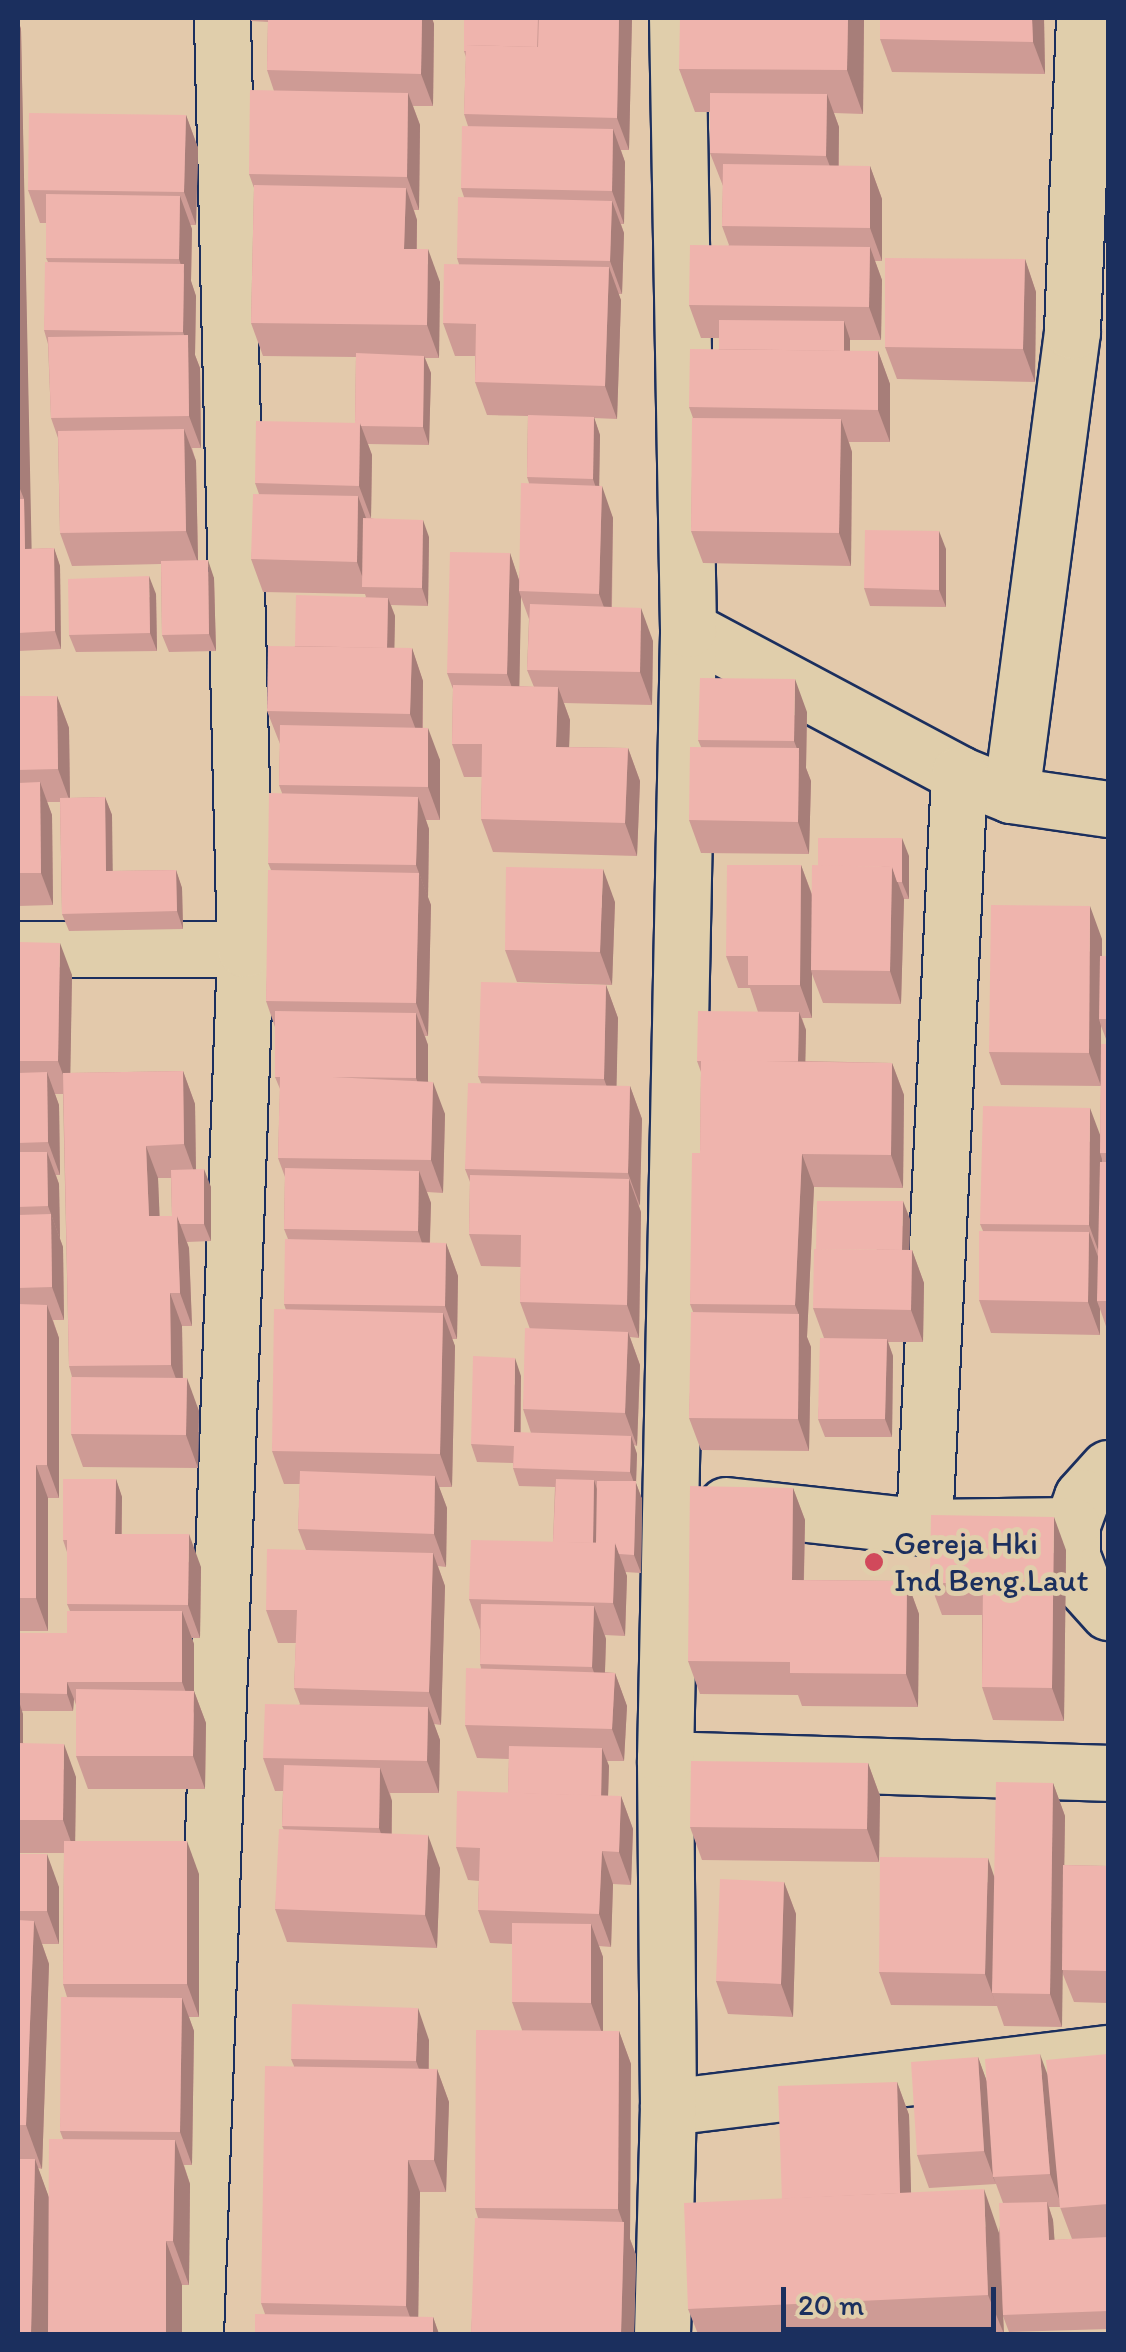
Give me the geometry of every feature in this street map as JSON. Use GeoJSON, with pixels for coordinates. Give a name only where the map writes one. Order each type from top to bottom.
{"type":"FeatureCollection","features":[{"type":"Feature","properties":{"kind":"street"},"geometry":{"type":"LineString","coordinates":[[195,2334],[246,949],[222,18]]}},
{"type":"Feature","properties":{"kind":"street"},"geometry":{"type":"LineString","coordinates":[[662,2334],[668,2107],[665,1759],[688,629],[677,18]]}},
{"type":"Feature","properties":{"kind":"street"},"geometry":{"type":"LineString","coordinates":[[1012,795],[1072,331],[1084,18]]}},
{"type":"Feature","properties":{"kind":"street"},"geometry":{"type":"LineString","coordinates":[[688,629],[959,774],[1012,795],[1108,809]]}},
{"type":"Feature","properties":{"kind":"street"},"geometry":{"type":"LineString","coordinates":[[924,1528],[959,774]]}},
{"type":"Feature","properties":{"kind":"street"},"geometry":{"type":"LineString","coordinates":[[18,948],[246,949]]}},
{"type":"Feature","properties":{"kind":"street"},"geometry":{"type":"LineString","coordinates":[[1108,1468],[1082,1496],[1072,1525],[1072,1556],[1083,1584],[1108,1612]]}},
{"type":"Feature","properties":{"kind":"street"},"geometry":{"type":"LineString","coordinates":[[673,1499],[924,1528],[1072,1525]]}},
{"type":"Feature","properties":{"kind":"street"},"geometry":{"type":"LineString","coordinates":[[665,1759],[1108,1773]]}},
{"type":"Feature","properties":{"kind":"street"},"geometry":{"type":"LineString","coordinates":[[668,2107],[1108,2053]]}},
{"type":"Feature","properties":{"kind":"building"},"geometry":{"type":"Polygon","coordinates":[[[268,18],[422,18],[421,74],[267,70],[268,18]]]}},
{"type":"Feature","properties":{"kind":"building"},"geometry":{"type":"Polygon","coordinates":[[[464,18],[538,18],[537,47],[466,45],[464,51],[464,18]]]}},
{"type":"Feature","properties":{"kind":"building"},"geometry":{"type":"Polygon","coordinates":[[[539,18],[619,18],[617,118],[464,114],[466,45],[538,47],[539,18]]]}},
{"type":"Feature","properties":{"kind":"building"},"geometry":{"type":"Polygon","coordinates":[[[680,18],[848,18],[847,70],[679,69],[680,18]]]}},
{"type":"Feature","properties":{"kind":"building"},"geometry":{"type":"Polygon","coordinates":[[[880,18],[1032,18],[1033,42],[880,39],[880,18]]]}},
{"type":"Feature","properties":{"kind":"building"},"geometry":{"type":"Polygon","coordinates":[[[250,90],[408,93],[407,177],[249,174],[250,90]]]}},
{"type":"Feature","properties":{"kind":"building"},"geometry":{"type":"Polygon","coordinates":[[[710,93],[827,94],[826,156],[710,153],[710,93]]]}},
{"type":"Feature","properties":{"kind":"building"},"geometry":{"type":"Polygon","coordinates":[[[29,113],[186,115],[184,192],[28,190],[29,113]]]}},
{"type":"Feature","properties":{"kind":"building"},"geometry":{"type":"Polygon","coordinates":[[[462,126],[613,129],[612,191],[461,188],[462,126]]]}},
{"type":"Feature","properties":{"kind":"building"},"geometry":{"type":"Polygon","coordinates":[[[723,164],[870,166],[870,228],[722,226],[723,164]]]}},
{"type":"Feature","properties":{"kind":"building"},"geometry":{"type":"Polygon","coordinates":[[[254,185],[406,188],[404,249],[428,249],[427,325],[251,323],[254,185]]]}},
{"type":"Feature","properties":{"kind":"building"},"geometry":{"type":"Polygon","coordinates":[[[46,194],[180,196],[179,259],[46,258],[46,194]]]}},
{"type":"Feature","properties":{"kind":"building"},"geometry":{"type":"Polygon","coordinates":[[[458,197],[612,201],[610,261],[457,258],[458,197]]]}},
{"type":"Feature","properties":{"kind":"building"},"geometry":{"type":"Polygon","coordinates":[[[690,245],[870,247],[869,307],[689,305],[690,245]]]}},
{"type":"Feature","properties":{"kind":"building"},"geometry":{"type":"Polygon","coordinates":[[[885,258],[1025,259],[1023,349],[885,347],[885,258]]]}},
{"type":"Feature","properties":{"kind":"building"},"geometry":{"type":"Polygon","coordinates":[[[45,262],[184,264],[183,332],[44,330],[45,262]]]}},
{"type":"Feature","properties":{"kind":"building"},"geometry":{"type":"Polygon","coordinates":[[[444,264],[609,267],[605,386],[475,382],[476,324],[443,323],[444,264]]]}},
{"type":"Feature","properties":{"kind":"building"},"geometry":{"type":"Polygon","coordinates":[[[719,320],[844,321],[844,351],[719,349],[719,320]]]}},
{"type":"Feature","properties":{"kind":"building"},"geometry":{"type":"Polygon","coordinates":[[[188,335],[189,416],[51,418],[48,337],[188,335]]]}},
{"type":"Feature","properties":{"kind":"building"},"geometry":{"type":"Polygon","coordinates":[[[690,349],[878,351],[878,410],[689,407],[690,349]]]}},
{"type":"Feature","properties":{"kind":"building"},"geometry":{"type":"Polygon","coordinates":[[[356,353],[424,356],[423,427],[355,423],[356,353]]]}},
{"type":"Feature","properties":{"kind":"building"},"geometry":{"type":"Polygon","coordinates":[[[528,415],[594,417],[593,479],[527,477],[528,415]]]}},
{"type":"Feature","properties":{"kind":"building"},"geometry":{"type":"Polygon","coordinates":[[[692,418],[841,419],[839,533],[691,531],[692,418]]]}},
{"type":"Feature","properties":{"kind":"building"},"geometry":{"type":"Polygon","coordinates":[[[256,421],[360,423],[359,486],[255,483],[256,421]]]}},
{"type":"Feature","properties":{"kind":"building"},"geometry":{"type":"Polygon","coordinates":[[[184,429],[186,531],[60,533],[58,431],[184,429]]]}},
{"type":"Feature","properties":{"kind":"building"},"geometry":{"type":"Polygon","coordinates":[[[521,483],[602,486],[599,594],[519,591],[521,483]]]}},
{"type":"Feature","properties":{"kind":"building"},"geometry":{"type":"Polygon","coordinates":[[[253,494],[358,496],[357,562],[251,559],[253,494]]]}},
{"type":"Feature","properties":{"kind":"building"},"geometry":{"type":"Polygon","coordinates":[[[18,499],[24,499],[25,549],[54,548],[55,631],[18,633],[18,499]]]}},
{"type":"Feature","properties":{"kind":"building"},"geometry":{"type":"Polygon","coordinates":[[[363,518],[423,520],[422,588],[362,587],[363,518]]]}},
{"type":"Feature","properties":{"kind":"building"},"geometry":{"type":"Polygon","coordinates":[[[865,530],[939,531],[939,590],[864,588],[865,530]]]}},
{"type":"Feature","properties":{"kind":"building"},"geometry":{"type":"Polygon","coordinates":[[[450,552],[510,553],[507,674],[447,673],[450,552]]]}},
{"type":"Feature","properties":{"kind":"building"},"geometry":{"type":"Polygon","coordinates":[[[208,560],[209,634],[162,635],[161,561],[208,560]]]}},
{"type":"Feature","properties":{"kind":"building"},"geometry":{"type":"Polygon","coordinates":[[[149,576],[150,633],[69,635],[68,579],[149,576]]]}},
{"type":"Feature","properties":{"kind":"building"},"geometry":{"type":"Polygon","coordinates":[[[296,595],[388,598],[387,648],[295,646],[296,595]]]}},
{"type":"Feature","properties":{"kind":"building"},"geometry":{"type":"Polygon","coordinates":[[[530,604],[641,608],[640,672],[527,670],[530,604]]]}},
{"type":"Feature","properties":{"kind":"building"},"geometry":{"type":"Polygon","coordinates":[[[268,646],[412,648],[410,714],[267,711],[268,646]]]}},
{"type":"Feature","properties":{"kind":"building"},"geometry":{"type":"Polygon","coordinates":[[[700,678],[795,679],[794,741],[698,740],[700,678]]]}},
{"type":"Feature","properties":{"kind":"building"},"geometry":{"type":"Polygon","coordinates":[[[453,685],[558,687],[556,747],[628,748],[625,823],[481,819],[482,744],[452,744],[453,685]]]}},
{"type":"Feature","properties":{"kind":"building"},"geometry":{"type":"Polygon","coordinates":[[[18,696],[57,696],[58,769],[18,770],[18,696]]]}},
{"type":"Feature","properties":{"kind":"building"},"geometry":{"type":"Polygon","coordinates":[[[280,725],[428,728],[428,787],[279,785],[280,725]]]}},
{"type":"Feature","properties":{"kind":"building"},"geometry":{"type":"Polygon","coordinates":[[[690,747],[799,748],[798,822],[689,820],[690,747]]]}},
{"type":"Feature","properties":{"kind":"building"},"geometry":{"type":"Polygon","coordinates":[[[40,782],[41,873],[18,873],[18,783],[40,782]]]}},
{"type":"Feature","properties":{"kind":"building"},"geometry":{"type":"Polygon","coordinates":[[[269,793],[418,797],[416,865],[268,863],[269,793]]]}},
{"type":"Feature","properties":{"kind":"building"},"geometry":{"type":"Polygon","coordinates":[[[105,797],[106,871],[176,870],[177,911],[62,914],[60,798],[105,797]]]}},
{"type":"Feature","properties":{"kind":"building"},"geometry":{"type":"Polygon","coordinates":[[[818,838],[902,838],[902,882],[897,882],[892,867],[818,866],[818,838]]]}},
{"type":"Feature","properties":{"kind":"building"},"geometry":{"type":"Polygon","coordinates":[[[727,865],[801,865],[800,985],[748,985],[748,956],[726,956],[727,865]]]}},
{"type":"Feature","properties":{"kind":"building"},"geometry":{"type":"Polygon","coordinates":[[[812,865],[892,867],[890,971],[811,970],[812,865]]]}},
{"type":"Feature","properties":{"kind":"building"},"geometry":{"type":"Polygon","coordinates":[[[506,867],[603,869],[600,952],[505,950],[506,867]]]}},
{"type":"Feature","properties":{"kind":"building"},"geometry":{"type":"Polygon","coordinates":[[[268,870],[419,873],[416,1003],[266,1001],[268,870]]]}},
{"type":"Feature","properties":{"kind":"building"},"geometry":{"type":"Polygon","coordinates":[[[991,905],[1090,906],[1089,1053],[989,1052],[991,905]]]}},
{"type":"Feature","properties":{"kind":"building"},"geometry":{"type":"Polygon","coordinates":[[[18,942],[60,943],[58,1061],[18,1061],[18,942]]]}},
{"type":"Feature","properties":{"kind":"building"},"geometry":{"type":"Polygon","coordinates":[[[1100,956],[1108,956],[1108,1019],[1099,1019],[1100,956]]]}},
{"type":"Feature","properties":{"kind":"building"},"geometry":{"type":"Polygon","coordinates":[[[481,982],[606,985],[604,1079],[478,1076],[481,982]]]}},
{"type":"Feature","properties":{"kind":"building"},"geometry":{"type":"Polygon","coordinates":[[[275,1011],[416,1013],[416,1078],[332,1077],[433,1082],[431,1160],[278,1158],[280,1077],[275,1077],[275,1011]]]}},
{"type":"Feature","properties":{"kind":"building"},"geometry":{"type":"Polygon","coordinates":[[[698,1011],[799,1012],[798,1061],[697,1061],[698,1011]]]}},
{"type":"Feature","properties":{"kind":"building"},"geometry":{"type":"Polygon","coordinates":[[[1101,1044],[1108,1044],[1108,1153],[1100,1153],[1101,1044]]]}},
{"type":"Feature","properties":{"kind":"building"},"geometry":{"type":"Polygon","coordinates":[[[701,1060],[892,1063],[891,1155],[802,1154],[795,1305],[690,1304],[692,1153],[700,1153],[701,1060]]]}},
{"type":"Feature","properties":{"kind":"building"},"geometry":{"type":"Polygon","coordinates":[[[183,1071],[184,1144],[146,1146],[149,1216],[177,1216],[180,1293],[170,1293],[171,1365],[69,1366],[63,1073],[183,1071]]]}},
{"type":"Feature","properties":{"kind":"building"},"geometry":{"type":"Polygon","coordinates":[[[47,1072],[48,1142],[18,1143],[18,1073],[47,1072]]]}},
{"type":"Feature","properties":{"kind":"building"},"geometry":{"type":"Polygon","coordinates":[[[468,1083],[630,1086],[628,1173],[465,1169],[468,1083]]]}},
{"type":"Feature","properties":{"kind":"building"},"geometry":{"type":"Polygon","coordinates":[[[983,1106],[1090,1108],[1089,1225],[980,1224],[983,1106]]]}},
{"type":"Feature","properties":{"kind":"building"},"geometry":{"type":"Polygon","coordinates":[[[18,1152],[47,1152],[48,1206],[18,1207],[18,1152]]]}},
{"type":"Feature","properties":{"kind":"building"},"geometry":{"type":"Polygon","coordinates":[[[1100,1162],[1108,1162],[1108,1301],[1097,1301],[1100,1162]]]}},
{"type":"Feature","properties":{"kind":"building"},"geometry":{"type":"Polygon","coordinates":[[[285,1168],[419,1171],[418,1231],[284,1229],[285,1168]]]}},
{"type":"Feature","properties":{"kind":"building"},"geometry":{"type":"Polygon","coordinates":[[[204,1169],[204,1224],[180,1224],[177,1216],[172,1216],[171,1170],[204,1169]]]}},
{"type":"Feature","properties":{"kind":"building"},"geometry":{"type":"Polygon","coordinates":[[[470,1175],[629,1179],[627,1305],[520,1302],[521,1235],[469,1234],[470,1175]]]}},
{"type":"Feature","properties":{"kind":"building"},"geometry":{"type":"Polygon","coordinates":[[[817,1201],[903,1201],[902,1250],[816,1249],[817,1201]]]}},
{"type":"Feature","properties":{"kind":"building"},"geometry":{"type":"Polygon","coordinates":[[[51,1214],[52,1287],[18,1288],[18,1215],[51,1214]]]}},
{"type":"Feature","properties":{"kind":"building"},"geometry":{"type":"Polygon","coordinates":[[[979,1231],[1089,1232],[1088,1302],[979,1300],[979,1231]]]}},
{"type":"Feature","properties":{"kind":"building"},"geometry":{"type":"Polygon","coordinates":[[[285,1239],[446,1243],[445,1306],[284,1304],[285,1239]]]}},
{"type":"Feature","properties":{"kind":"building"},"geometry":{"type":"Polygon","coordinates":[[[814,1249],[912,1250],[911,1310],[813,1308],[814,1249]]]}},
{"type":"Feature","properties":{"kind":"building"},"geometry":{"type":"Polygon","coordinates":[[[18,1304],[47,1305],[47,1465],[36,1465],[36,1598],[18,1598],[18,1304]]]}},
{"type":"Feature","properties":{"kind":"building"},"geometry":{"type":"Polygon","coordinates":[[[274,1309],[443,1313],[440,1454],[272,1451],[274,1309]]]}},
{"type":"Feature","properties":{"kind":"building"},"geometry":{"type":"Polygon","coordinates":[[[691,1312],[799,1314],[798,1419],[689,1418],[691,1312]]]}},
{"type":"Feature","properties":{"kind":"building"},"geometry":{"type":"Polygon","coordinates":[[[525,1328],[628,1332],[625,1413],[523,1409],[525,1328]]]}},
{"type":"Feature","properties":{"kind":"building"},"geometry":{"type":"Polygon","coordinates":[[[820,1338],[887,1339],[885,1419],[818,1419],[820,1338]]]}},
{"type":"Feature","properties":{"kind":"building"},"geometry":{"type":"Polygon","coordinates":[[[473,1356],[515,1358],[514,1432],[631,1436],[630,1472],[513,1468],[514,1446],[471,1444],[473,1356]]]}},
{"type":"Feature","properties":{"kind":"building"},"geometry":{"type":"Polygon","coordinates":[[[71,1377],[187,1378],[186,1435],[71,1434],[71,1377]]]}},
{"type":"Feature","properties":{"kind":"building"},"geometry":{"type":"Polygon","coordinates":[[[300,1471],[435,1476],[434,1534],[298,1529],[300,1471]]]}},
{"type":"Feature","properties":{"kind":"building"},"geometry":{"type":"Polygon","coordinates":[[[63,1479],[116,1479],[115,1534],[67,1534],[67,1540],[63,1540],[63,1479]]]}},
{"type":"Feature","properties":{"kind":"building"},"geometry":{"type":"Polygon","coordinates":[[[556,1479],[594,1480],[593,1543],[553,1542],[556,1479]]]}},
{"type":"Feature","properties":{"kind":"building"},"geometry":{"type":"Polygon","coordinates":[[[597,1481],[636,1481],[634,1555],[619,1554],[615,1543],[596,1543],[597,1481]]]}},
{"type":"Feature","properties":{"kind":"building"},"geometry":{"type":"Polygon","coordinates":[[[690,1486],[793,1488],[792,1580],[907,1581],[906,1674],[790,1673],[790,1662],[688,1661],[690,1486]]]}},
{"type":"Feature","properties":{"kind":"building"},"geometry":{"type":"Polygon","coordinates":[[[931,1515],[1054,1517],[1052,1688],[982,1687],[983,1583],[930,1583],[931,1515]]]}},
{"type":"Feature","properties":{"kind":"building"},"geometry":{"type":"Polygon","coordinates":[[[67,1534],[189,1534],[188,1605],[67,1604],[67,1534]]]}},
{"type":"Feature","properties":{"kind":"building"},"geometry":{"type":"Polygon","coordinates":[[[471,1540],[615,1543],[613,1603],[469,1599],[471,1540]]]}},
{"type":"Feature","properties":{"kind":"building"},"geometry":{"type":"Polygon","coordinates":[[[267,1549],[433,1553],[429,1692],[294,1688],[297,1610],[266,1610],[267,1549]]]}},
{"type":"Feature","properties":{"kind":"building"},"geometry":{"type":"Polygon","coordinates":[[[481,1604],[594,1606],[592,1667],[480,1664],[481,1604]]]}},
{"type":"Feature","properties":{"kind":"building"},"geometry":{"type":"Polygon","coordinates":[[[67,1611],[182,1611],[182,1682],[67,1682],[67,1611]]]}},
{"type":"Feature","properties":{"kind":"building"},"geometry":{"type":"Polygon","coordinates":[[[18,1633],[67,1633],[67,1694],[18,1693],[18,1633]]]}},
{"type":"Feature","properties":{"kind":"building"},"geometry":{"type":"Polygon","coordinates":[[[466,1668],[615,1673],[612,1729],[465,1725],[466,1668]]]}},
{"type":"Feature","properties":{"kind":"building"},"geometry":{"type":"Polygon","coordinates":[[[76,1689],[194,1691],[193,1756],[76,1756],[76,1689]]]}},
{"type":"Feature","properties":{"kind":"building"},"geometry":{"type":"Polygon","coordinates":[[[265,1704],[428,1707],[427,1761],[263,1758],[265,1704]]]}},
{"type":"Feature","properties":{"kind":"building"},"geometry":{"type":"Polygon","coordinates":[[[18,1743],[64,1744],[63,1820],[18,1820],[18,1743]]]}},
{"type":"Feature","properties":{"kind":"building"},"geometry":{"type":"Polygon","coordinates":[[[509,1746],[602,1748],[601,1796],[508,1793],[509,1746]]]}},
{"type":"Feature","properties":{"kind":"building"},"geometry":{"type":"Polygon","coordinates":[[[691,1761],[868,1763],[867,1829],[690,1827],[691,1761]]]}},
{"type":"Feature","properties":{"kind":"building"},"geometry":{"type":"Polygon","coordinates":[[[284,1765],[380,1768],[379,1828],[282,1826],[284,1765]]]}},
{"type":"Feature","properties":{"kind":"building"},"geometry":{"type":"Polygon","coordinates":[[[996,1782],[1053,1783],[1050,1994],[992,1993],[996,1782]]]}},
{"type":"Feature","properties":{"kind":"building"},"geometry":{"type":"Polygon","coordinates":[[[457,1791],[621,1796],[619,1852],[602,1851],[599,1914],[478,1910],[480,1848],[456,1847],[457,1791]]]}},
{"type":"Feature","properties":{"kind":"building"},"geometry":{"type":"Polygon","coordinates":[[[279,1829],[428,1835],[425,1915],[275,1909],[279,1829]]]}},
{"type":"Feature","properties":{"kind":"building"},"geometry":{"type":"Polygon","coordinates":[[[64,1841],[187,1841],[187,1984],[63,1984],[64,1841]]]}},
{"type":"Feature","properties":{"kind":"building"},"geometry":{"type":"Polygon","coordinates":[[[18,1854],[47,1854],[47,1911],[18,1911],[18,1854]]]}},
{"type":"Feature","properties":{"kind":"building"},"geometry":{"type":"Polygon","coordinates":[[[880,1857],[988,1858],[985,1974],[879,1972],[880,1857]]]}},
{"type":"Feature","properties":{"kind":"building"},"geometry":{"type":"Polygon","coordinates":[[[1063,1865],[1108,1866],[1108,1971],[1062,1970],[1063,1865]]]}},
{"type":"Feature","properties":{"kind":"building"},"geometry":{"type":"Polygon","coordinates":[[[720,1879],[784,1882],[781,1984],[716,1981],[720,1879]]]}},
{"type":"Feature","properties":{"kind":"building"},"geometry":{"type":"Polygon","coordinates":[[[18,1920],[34,1921],[26,2125],[18,2125],[18,1920]]]}},
{"type":"Feature","properties":{"kind":"building"},"geometry":{"type":"Polygon","coordinates":[[[512,1923],[591,1924],[591,2003],[512,2002],[512,1923]]]}},
{"type":"Feature","properties":{"kind":"building"},"geometry":{"type":"Polygon","coordinates":[[[61,1997],[182,1998],[180,2132],[60,2131],[61,1997]]]}},
{"type":"Feature","properties":{"kind":"building"},"geometry":{"type":"Polygon","coordinates":[[[292,2004],[418,2008],[416,2061],[291,2059],[292,2004]]]}},
{"type":"Feature","properties":{"kind":"building"},"geometry":{"type":"Polygon","coordinates":[[[476,2030],[619,2031],[618,2209],[475,2208],[476,2030]]]}},
{"type":"Feature","properties":{"kind":"building"},"geometry":{"type":"Polygon","coordinates":[[[1040,2054],[1050,2174],[993,2177],[985,2059],[1040,2054]]]}},
{"type":"Feature","properties":{"kind":"building"},"geometry":{"type":"Polygon","coordinates":[[[1108,2054],[1108,2204],[1060,2208],[1046,2060],[1108,2054]]]}},
{"type":"Feature","properties":{"kind":"building"},"geometry":{"type":"Polygon","coordinates":[[[978,2057],[984,2151],[917,2155],[911,2062],[978,2057]]]}},
{"type":"Feature","properties":{"kind":"building"},"geometry":{"type":"Polygon","coordinates":[[[265,2066],[437,2069],[434,2160],[408,2160],[406,2306],[261,2303],[265,2066]]]}},
{"type":"Feature","properties":{"kind":"building"},"geometry":{"type":"Polygon","coordinates":[[[897,2082],[900,2193],[782,2199],[778,2086],[897,2082]]]}},
{"type":"Feature","properties":{"kind":"building"},"geometry":{"type":"Polygon","coordinates":[[[49,2139],[175,2140],[173,2241],[166,2241],[166,2334],[48,2334],[49,2139]]]}},
{"type":"Feature","properties":{"kind":"building"},"geometry":{"type":"Polygon","coordinates":[[[18,2159],[35,2159],[31,2334],[18,2334],[18,2159]]]}},
{"type":"Feature","properties":{"kind":"building"},"geometry":{"type":"Polygon","coordinates":[[[984,2189],[988,2295],[688,2309],[684,2203],[984,2189]]]}},
{"type":"Feature","properties":{"kind":"building"},"geometry":{"type":"Polygon","coordinates":[[[1047,2202],[1049,2240],[1108,2237],[1108,2311],[1003,2315],[999,2203],[1047,2202]]]}},
{"type":"Feature","properties":{"kind":"building"},"geometry":{"type":"Polygon","coordinates":[[[475,2218],[624,2222],[621,2334],[471,2334],[475,2218]]]}},
{"type":"Feature","properties":{"kind":"building"},"geometry":{"type":"Polygon","coordinates":[[[255,2314],[433,2317],[433,2334],[255,2334],[255,2314]]]}},
{"type":"Feature","properties":{"kind":"place","name":"Gereja Hki Ind Beng.Laut"},"geometry":{"type":"Point","coordinates":[874,1562]}}]}
